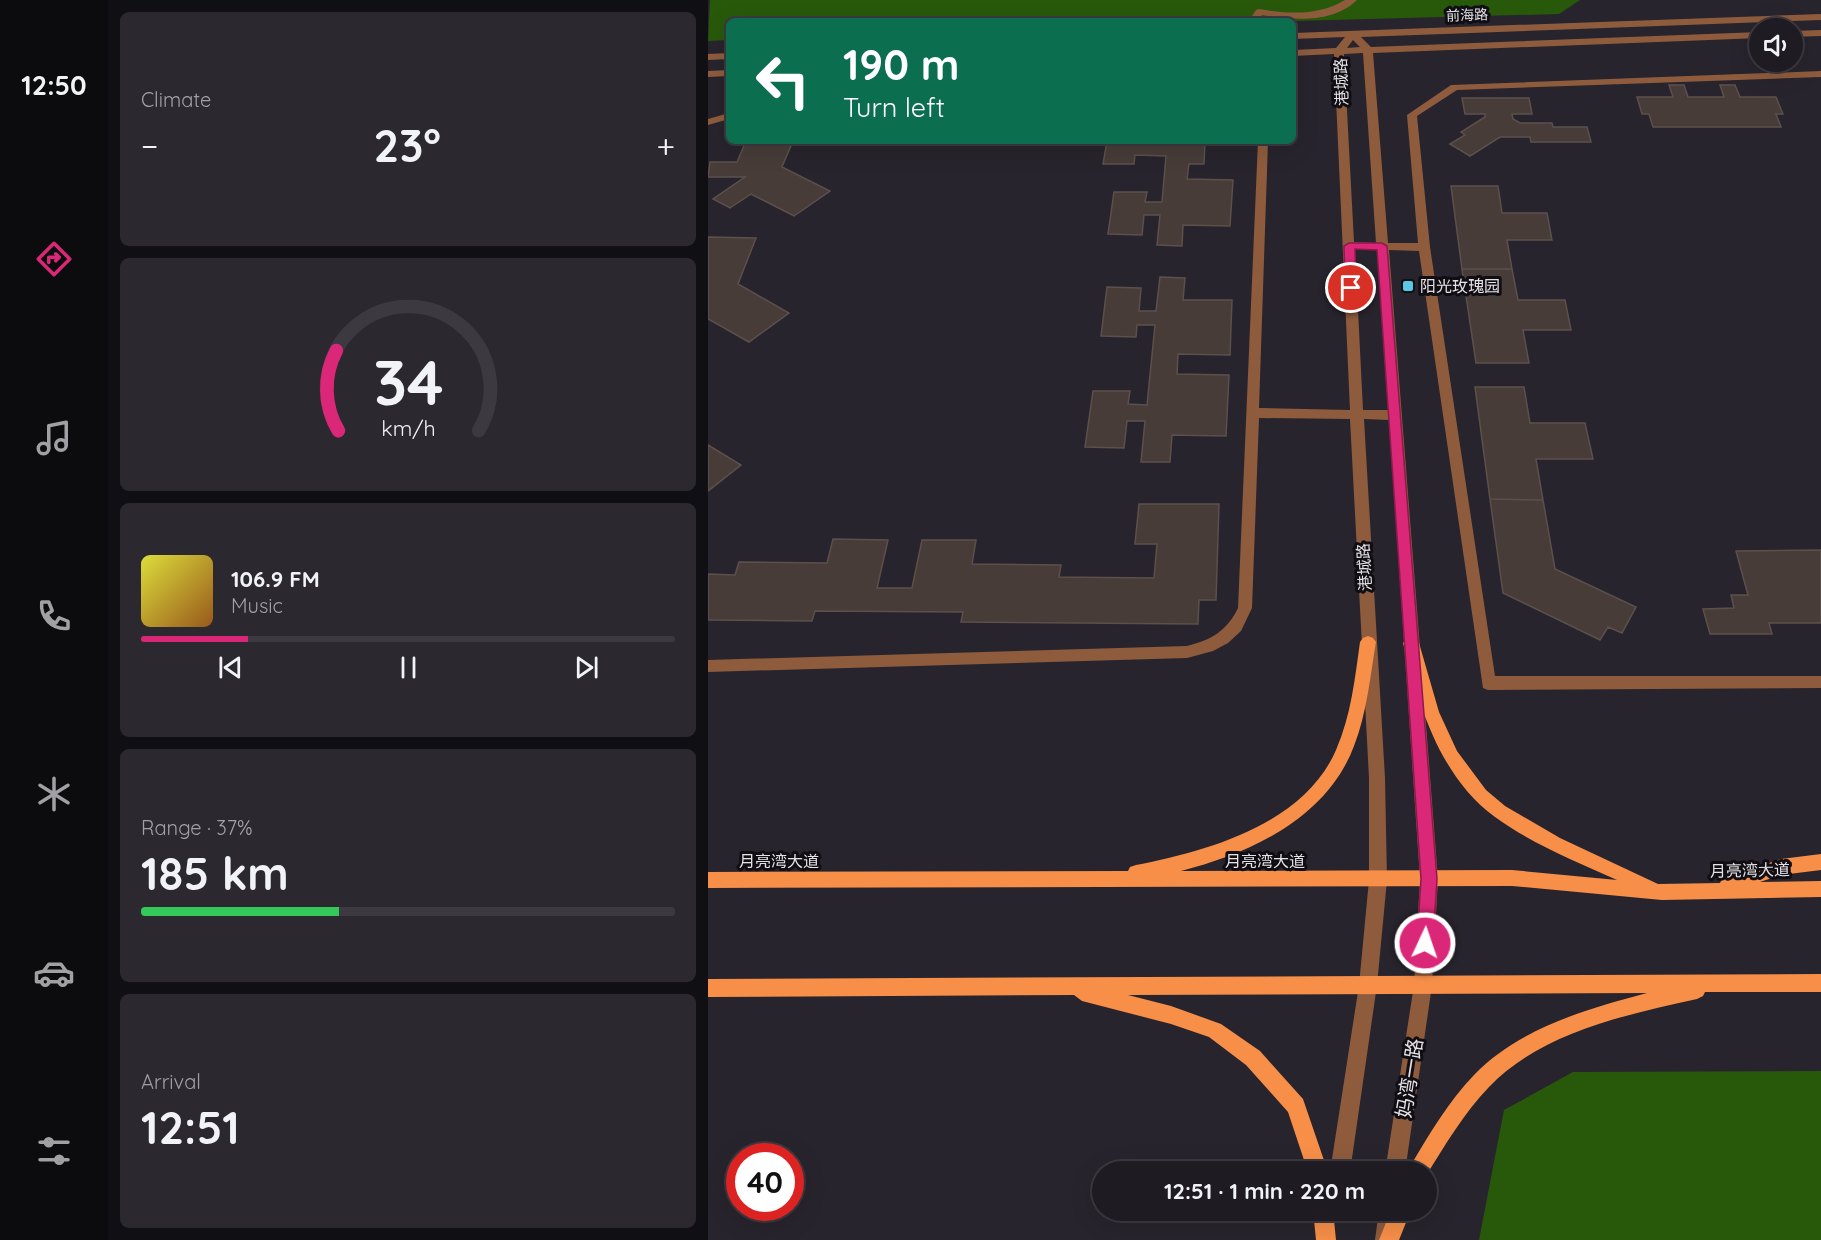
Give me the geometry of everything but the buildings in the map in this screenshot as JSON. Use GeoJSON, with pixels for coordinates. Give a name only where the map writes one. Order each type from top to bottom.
{"type":"FeatureCollection","features":[{"type":"Feature","properties":{"kind":"main road"},"geometry":{"type":"LineString","coordinates":[[1089,880],[1172,867],[1234,845],[1286,818],[1319,792],[1339,763],[1356,721],[1368,642]]}},
{"type":"Feature","properties":{"kind":"main road"},"geometry":{"type":"LineString","coordinates":[[1411,643],[1423,695],[1440,735],[1466,777],[1498,810],[1541,836],[1662,892]]}},
{"type":"Feature","properties":{"kind":"main road"},"geometry":{"type":"LineString","coordinates":[[1716,889],[1781,867],[1821,862]]}},
{"type":"Feature","properties":{"kind":"main road","name":"月亮湾大道"},"geometry":{"type":"LineString","coordinates":[[708,880],[1512,878],[1662,892],[1716,889],[1821,889]]}},
{"type":"Feature","properties":{"kind":"main road"},"geometry":{"type":"LineString","coordinates":[[708,988],[1821,983]]}},
{"type":"Feature","properties":{"kind":"main road"},"geometry":{"type":"LineString","coordinates":[[1425,1161],[1460,1105],[1495,1068],[1536,1041],[1649,1000],[1728,984]]}},
{"type":"Feature","properties":{"kind":"main road"},"geometry":{"type":"LineString","coordinates":[[1062,986],[1171,1015],[1214,1030],[1253,1058],[1296,1106],[1314,1161]]}},
{"type":"Feature","properties":{"kind":"main road"},"geometry":{"type":"LineString","coordinates":[[1324,1221],[1327,1240]]}},
{"type":"Feature","properties":{"kind":"main road"},"geometry":{"type":"LineString","coordinates":[[1387,1240],[1396,1221]]}},
{"type":"Feature","properties":{"kind":"street"},"geometry":{"type":"LineString","coordinates":[[1257,16],[1267,0]]}},
{"type":"Feature","properties":{"kind":"street"},"geometry":{"type":"LineString","coordinates":[[1257,16],[1292,17],[1332,12],[1352,0]]}},
{"type":"Feature","properties":{"kind":"street","name":"前海路"},"geometry":{"type":"LineString","coordinates":[[1296,36],[1821,17]]}},
{"type":"Feature","properties":{"kind":"street"},"geometry":{"type":"LineString","coordinates":[[1803,34],[1821,33]]}},
{"type":"Feature","properties":{"kind":"street","name":"港城路"},"geometry":{"type":"LineString","coordinates":[[1368,985],[1378,880],[1377,778],[1368,642],[1339,51],[1353,34],[1368,50],[1429,879],[1423,985]]}},
{"type":"Feature","properties":{"kind":"street","name":"前海路"},"geometry":{"type":"LineString","coordinates":[[1296,52],[1749,35]]}},
{"type":"Feature","properties":{"kind":"street"},"geometry":{"type":"LineString","coordinates":[[708,57],[726,56]]}},
{"type":"Feature","properties":{"kind":"street"},"geometry":{"type":"LineString","coordinates":[[708,74],[726,73]]}},
{"type":"Feature","properties":{"kind":"street"},"geometry":{"type":"LineString","coordinates":[[1821,74],[1455,87],[1412,115],[1424,247],[1488,683],[1821,682]]}},
{"type":"Feature","properties":{"kind":"street"},"geometry":{"type":"LineString","coordinates":[[708,122],[726,117]]}},
{"type":"Feature","properties":{"kind":"street"},"geometry":{"type":"LineString","coordinates":[[708,666],[1175,652],[1203,649],[1222,640],[1237,628],[1245,608],[1263,144]]}},
{"type":"Feature","properties":{"kind":"street"},"geometry":{"type":"LineString","coordinates":[[1349,246],[1424,247]]}},
{"type":"Feature","properties":{"kind":"street"},"geometry":{"type":"LineString","coordinates":[[1254,412],[1394,415]]}},
{"type":"Feature","properties":{"kind":"street"},"geometry":{"type":"LineString","coordinates":[[1342,1161],[1368,985]]}},
{"type":"Feature","properties":{"kind":"street","name":"妈湾一路"},"geometry":{"type":"LineString","coordinates":[[1397,1161],[1423,985]]}},
{"type":"Feature","properties":{"kind":"street"},"geometry":{"type":"LineString","coordinates":[[1327,1240],[1331,1221]]}},
{"type":"Feature","properties":{"kind":"street"},"geometry":{"type":"LineString","coordinates":[[1387,1240],[1388,1221]]}},
{"type":"Feature","properties":{"kind":"green space"},"geometry":{"type":"Polygon","coordinates":[[[710,0],[1580,0],[1559,14],[1296,21],[1296,18],[726,18],[726,40],[708,41],[710,0]]]}},
{"type":"Feature","properties":{"kind":"green space"},"geometry":{"type":"Polygon","coordinates":[[[1821,1071],[1821,1240],[1479,1240],[1504,1110],[1573,1072],[1821,1071]]]}},
{"type":"Feature","properties":{"kind":"place","name":"阳光玫瑰园"},"geometry":{"type":"Point","coordinates":[1408,286]}},
{"type":"Feature","properties":{"kind":"route"},"geometry":{"type":"LineString","coordinates":[[1351,288],[1349,246],[1382,246],[1429,879],[1425,943]]}}]}
